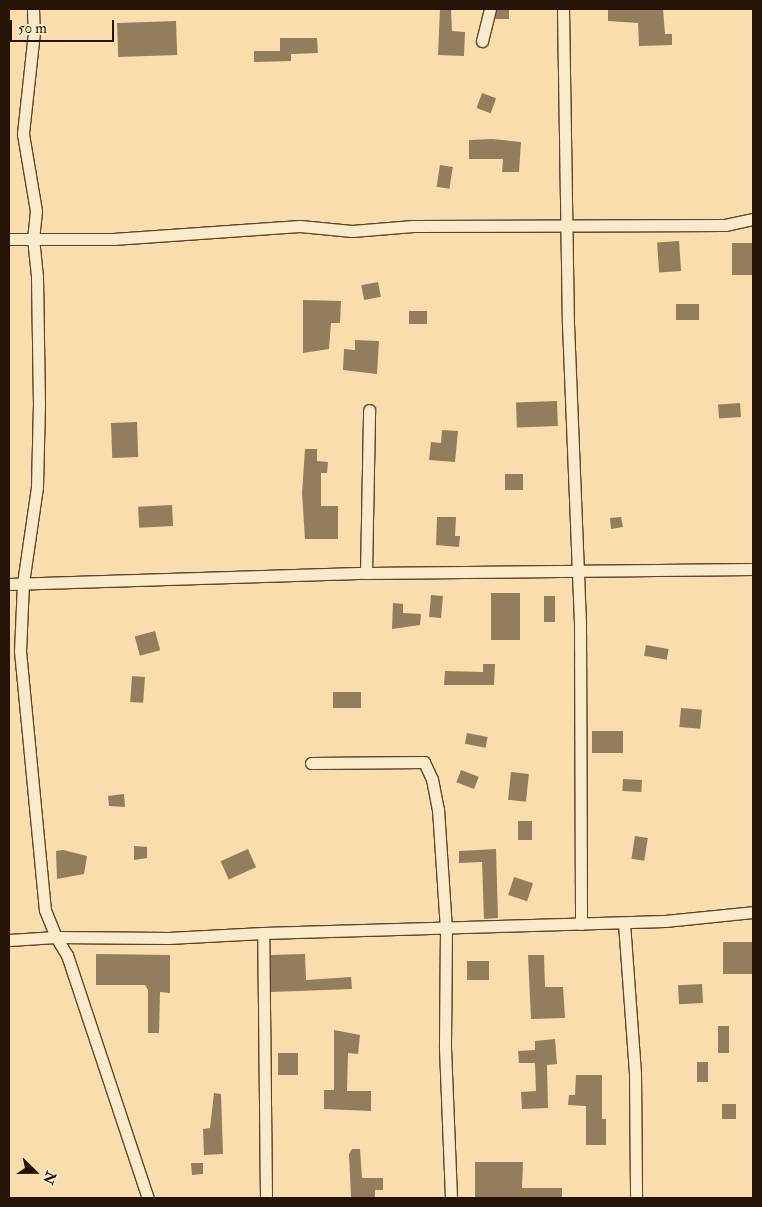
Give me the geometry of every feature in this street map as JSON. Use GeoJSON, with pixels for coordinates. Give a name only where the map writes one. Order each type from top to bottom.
{"type":"FeatureCollection","features":[{"type":"Feature","properties":{"kind":"street"},"geometry":{"type":"LineString","coordinates":[[33,9],[34,32],[23,134],[36,211],[33,238],[37,277],[36,323],[39,355],[37,487],[23,583],[20,651],[30,772],[46,910],[56,937],[67,955],[148,1198]]}},
{"type":"Feature","properties":{"kind":"street"},"geometry":{"type":"LineString","coordinates":[[482,41],[490,9]]}},
{"type":"Feature","properties":{"kind":"street"},"geometry":{"type":"LineString","coordinates":[[563,9],[576,571],[582,739],[581,924]]}},
{"type":"Feature","properties":{"kind":"street"},"geometry":{"type":"LineString","coordinates":[[9,239],[113,239],[300,226],[352,231],[413,226],[567,224],[725,225],[753,219]]}},
{"type":"Feature","properties":{"kind":"street"},"geometry":{"type":"LineString","coordinates":[[366,573],[368,410]]}},
{"type":"Feature","properties":{"kind":"street"},"geometry":{"type":"LineString","coordinates":[[9,584],[366,573],[753,569]]}},
{"type":"Feature","properties":{"kind":"street"},"geometry":{"type":"LineString","coordinates":[[311,763],[424,762],[432,779],[438,809],[446,929],[445,1048],[451,1198]]}},
{"type":"Feature","properties":{"kind":"street"},"geometry":{"type":"LineString","coordinates":[[9,940],[56,937],[168,938],[263,933],[624,923],[753,912]]}},
{"type":"Feature","properties":{"kind":"street"},"geometry":{"type":"LineString","coordinates":[[624,923],[635,1074],[636,1198]]}},
{"type":"Feature","properties":{"kind":"street"},"geometry":{"type":"LineString","coordinates":[[263,933],[266,1198]]}},
{"type":"Feature","properties":{"kind":"building"},"geometry":{"type":"Polygon","coordinates":[[[440,9],[451,9],[452,31],[465,32],[464,56],[438,55],[440,9]]]}},
{"type":"Feature","properties":{"kind":"building"},"geometry":{"type":"Polygon","coordinates":[[[497,9],[509,9],[509,19],[495,19],[497,9]]]}},
{"type":"Feature","properties":{"kind":"building"},"geometry":{"type":"Polygon","coordinates":[[[608,9],[663,9],[665,34],[672,34],[672,45],[639,46],[638,23],[608,21],[608,9]]]}},
{"type":"Feature","properties":{"kind":"building"},"geometry":{"type":"Polygon","coordinates":[[[176,21],[177,55],[118,57],[117,23],[176,21]]]}},
{"type":"Feature","properties":{"kind":"building"},"geometry":{"type":"Polygon","coordinates":[[[280,38],[317,38],[318,53],[291,54],[291,61],[254,62],[254,51],[280,51],[280,38]]]}},
{"type":"Feature","properties":{"kind":"building"},"geometry":{"type":"Polygon","coordinates":[[[482,93],[496,98],[491,113],[477,108],[482,93]]]}},
{"type":"Feature","properties":{"kind":"building"},"geometry":{"type":"Polygon","coordinates":[[[492,139],[521,142],[519,172],[502,172],[503,159],[469,159],[469,140],[492,139]]]}},
{"type":"Feature","properties":{"kind":"building"},"geometry":{"type":"Polygon","coordinates":[[[440,165],[453,167],[449,189],[437,187],[440,165]]]}},
{"type":"Feature","properties":{"kind":"building"},"geometry":{"type":"Polygon","coordinates":[[[679,241],[681,271],[659,272],[657,243],[679,241]]]}},
{"type":"Feature","properties":{"kind":"building"},"geometry":{"type":"Polygon","coordinates":[[[732,243],[753,243],[753,275],[732,275],[732,243]]]}},
{"type":"Feature","properties":{"kind":"building"},"geometry":{"type":"Polygon","coordinates":[[[378,282],[381,297],[364,300],[361,285],[378,282]]]}},
{"type":"Feature","properties":{"kind":"building"},"geometry":{"type":"Polygon","coordinates":[[[303,300],[341,301],[340,323],[331,323],[329,349],[303,353],[303,300]]]}},
{"type":"Feature","properties":{"kind":"building"},"geometry":{"type":"Polygon","coordinates":[[[676,304],[699,304],[699,320],[676,320],[676,304]]]}},
{"type":"Feature","properties":{"kind":"building"},"geometry":{"type":"Polygon","coordinates":[[[409,311],[427,311],[427,324],[409,324],[409,311]]]}},
{"type":"Feature","properties":{"kind":"building"},"geometry":{"type":"Polygon","coordinates":[[[355,340],[379,341],[377,374],[343,370],[344,349],[355,350],[355,340]]]}},
{"type":"Feature","properties":{"kind":"building"},"geometry":{"type":"Polygon","coordinates":[[[557,401],[558,426],[517,427],[516,402],[557,401]]]}},
{"type":"Feature","properties":{"kind":"building"},"geometry":{"type":"Polygon","coordinates":[[[740,403],[741,417],[719,419],[718,405],[740,403]]]}},
{"type":"Feature","properties":{"kind":"building"},"geometry":{"type":"Polygon","coordinates":[[[137,422],[138,457],[112,458],[111,423],[137,422]]]}},
{"type":"Feature","properties":{"kind":"building"},"geometry":{"type":"Polygon","coordinates":[[[442,430],[458,431],[455,462],[429,460],[431,442],[441,443],[442,430]]]}},
{"type":"Feature","properties":{"kind":"building"},"geometry":{"type":"Polygon","coordinates":[[[305,449],[317,449],[317,461],[328,462],[327,473],[321,473],[321,506],[338,506],[338,539],[305,539],[302,493],[305,449]]]}},
{"type":"Feature","properties":{"kind":"building"},"geometry":{"type":"Polygon","coordinates":[[[505,474],[523,474],[523,490],[505,490],[505,474]]]}},
{"type":"Feature","properties":{"kind":"building"},"geometry":{"type":"Polygon","coordinates":[[[172,505],[173,526],[139,528],[138,507],[172,505]]]}},
{"type":"Feature","properties":{"kind":"building"},"geometry":{"type":"Polygon","coordinates":[[[437,517],[456,517],[455,536],[460,536],[459,547],[436,545],[437,517]]]}},
{"type":"Feature","properties":{"kind":"building"},"geometry":{"type":"Polygon","coordinates":[[[621,517],[623,527],[611,529],[610,518],[621,517]]]}},
{"type":"Feature","properties":{"kind":"building"},"geometry":{"type":"Polygon","coordinates":[[[491,593],[520,593],[520,640],[491,640],[491,593]]]}},
{"type":"Feature","properties":{"kind":"building"},"geometry":{"type":"Polygon","coordinates":[[[431,595],[443,596],[441,618],[429,617],[431,595]]]}},
{"type":"Feature","properties":{"kind":"building"},"geometry":{"type":"Polygon","coordinates":[[[544,596],[555,596],[555,622],[544,622],[544,596]]]}},
{"type":"Feature","properties":{"kind":"building"},"geometry":{"type":"Polygon","coordinates":[[[393,603],[403,604],[403,613],[421,614],[420,625],[392,629],[393,603]]]}},
{"type":"Feature","properties":{"kind":"building"},"geometry":{"type":"Polygon","coordinates":[[[155,631],[160,650],[140,656],[135,636],[155,631]]]}},
{"type":"Feature","properties":{"kind":"building"},"geometry":{"type":"Polygon","coordinates":[[[646,645],[669,649],[667,660],[644,656],[646,645]]]}},
{"type":"Feature","properties":{"kind":"building"},"geometry":{"type":"Polygon","coordinates":[[[483,664],[495,664],[494,685],[444,685],[445,671],[483,672],[483,664]]]}},
{"type":"Feature","properties":{"kind":"building"},"geometry":{"type":"Polygon","coordinates":[[[132,676],[145,677],[143,703],[130,702],[132,676]]]}},
{"type":"Feature","properties":{"kind":"building"},"geometry":{"type":"Polygon","coordinates":[[[333,692],[361,692],[361,708],[333,708],[333,692]]]}},
{"type":"Feature","properties":{"kind":"building"},"geometry":{"type":"Polygon","coordinates":[[[681,708],[702,710],[700,729],[679,727],[681,708]]]}},
{"type":"Feature","properties":{"kind":"building"},"geometry":{"type":"Polygon","coordinates":[[[592,731],[623,731],[623,753],[592,753],[592,731]]]}},
{"type":"Feature","properties":{"kind":"building"},"geometry":{"type":"Polygon","coordinates":[[[467,733],[488,737],[486,748],[465,744],[467,733]]]}},
{"type":"Feature","properties":{"kind":"building"},"geometry":{"type":"Polygon","coordinates":[[[461,770],[479,777],[474,789],[456,782],[461,770]]]}},
{"type":"Feature","properties":{"kind":"building"},"geometry":{"type":"Polygon","coordinates":[[[511,772],[529,774],[526,802],[508,800],[511,772]]]}},
{"type":"Feature","properties":{"kind":"building"},"geometry":{"type":"Polygon","coordinates":[[[623,779],[642,780],[641,792],[622,791],[623,779]]]}},
{"type":"Feature","properties":{"kind":"building"},"geometry":{"type":"Polygon","coordinates":[[[124,794],[125,807],[109,806],[108,796],[124,794]]]}},
{"type":"Feature","properties":{"kind":"building"},"geometry":{"type":"Polygon","coordinates":[[[518,821],[532,821],[532,840],[518,840],[518,821]]]}},
{"type":"Feature","properties":{"kind":"building"},"geometry":{"type":"Polygon","coordinates":[[[635,836],[648,838],[644,861],[631,859],[635,836]]]}},
{"type":"Feature","properties":{"kind":"building"},"geometry":{"type":"Polygon","coordinates":[[[134,846],[147,847],[147,858],[134,860],[134,846]]]}},
{"type":"Feature","properties":{"kind":"building"},"geometry":{"type":"Polygon","coordinates":[[[248,849],[256,867],[229,879],[221,861],[248,849]]]}},
{"type":"Feature","properties":{"kind":"building"},"geometry":{"type":"Polygon","coordinates":[[[496,849],[498,918],[484,919],[482,862],[459,863],[459,851],[496,849]]]}},
{"type":"Feature","properties":{"kind":"building"},"geometry":{"type":"Polygon","coordinates":[[[63,850],[87,856],[84,874],[57,879],[56,851],[63,850]]]}},
{"type":"Feature","properties":{"kind":"building"},"geometry":{"type":"Polygon","coordinates":[[[514,877],[533,883],[527,901],[508,895],[514,877]]]}},
{"type":"Feature","properties":{"kind":"building"},"geometry":{"type":"Polygon","coordinates":[[[723,942],[753,942],[753,974],[723,974],[723,942]]]}},
{"type":"Feature","properties":{"kind":"building"},"geometry":{"type":"Polygon","coordinates":[[[96,954],[170,955],[170,993],[160,992],[159,1033],[148,1033],[148,990],[145,985],[96,985],[96,954]]]}},
{"type":"Feature","properties":{"kind":"building"},"geometry":{"type":"Polygon","coordinates":[[[305,954],[306,980],[351,977],[352,989],[271,992],[271,955],[305,954]]]}},
{"type":"Feature","properties":{"kind":"building"},"geometry":{"type":"Polygon","coordinates":[[[528,955],[544,955],[545,987],[563,987],[565,1018],[531,1019],[528,955]]]}},
{"type":"Feature","properties":{"kind":"building"},"geometry":{"type":"Polygon","coordinates":[[[467,961],[489,961],[489,980],[467,980],[467,961]]]}},
{"type":"Feature","properties":{"kind":"building"},"geometry":{"type":"Polygon","coordinates":[[[702,984],[703,1003],[679,1004],[678,985],[702,984]]]}},
{"type":"Feature","properties":{"kind":"building"},"geometry":{"type":"Polygon","coordinates":[[[718,1026],[729,1026],[729,1053],[718,1053],[718,1026]]]}},
{"type":"Feature","properties":{"kind":"building"},"geometry":{"type":"Polygon","coordinates":[[[334,1030],[360,1035],[358,1054],[348,1053],[347,1091],[371,1091],[371,1111],[324,1109],[324,1090],[334,1090],[334,1030]]]}},
{"type":"Feature","properties":{"kind":"building"},"geometry":{"type":"Polygon","coordinates":[[[555,1039],[557,1064],[547,1065],[548,1108],[522,1109],[521,1092],[536,1091],[535,1063],[519,1063],[518,1051],[535,1050],[535,1041],[555,1039]]]}},
{"type":"Feature","properties":{"kind":"building"},"geometry":{"type":"Polygon","coordinates":[[[278,1053],[298,1053],[298,1075],[278,1075],[278,1053]]]}},
{"type":"Feature","properties":{"kind":"building"},"geometry":{"type":"Polygon","coordinates":[[[697,1062],[708,1062],[708,1082],[697,1082],[697,1062]]]}},
{"type":"Feature","properties":{"kind":"building"},"geometry":{"type":"Polygon","coordinates":[[[576,1075],[602,1075],[602,1119],[606,1119],[606,1145],[586,1145],[586,1106],[568,1105],[569,1095],[575,1095],[576,1075]]]}},
{"type":"Feature","properties":{"kind":"building"},"geometry":{"type":"Polygon","coordinates":[[[214,1093],[221,1094],[223,1154],[204,1155],[203,1129],[210,1128],[214,1093]]]}},
{"type":"Feature","properties":{"kind":"building"},"geometry":{"type":"Polygon","coordinates":[[[722,1104],[736,1104],[736,1119],[722,1119],[722,1104]]]}},
{"type":"Feature","properties":{"kind":"building"},"geometry":{"type":"Polygon","coordinates":[[[352,1149],[360,1149],[362,1178],[383,1178],[383,1190],[375,1190],[375,1198],[351,1197],[349,1154],[352,1149]]]}},
{"type":"Feature","properties":{"kind":"building"},"geometry":{"type":"Polygon","coordinates":[[[475,1162],[523,1162],[522,1188],[562,1188],[562,1198],[475,1198],[475,1162]]]}},
{"type":"Feature","properties":{"kind":"building"},"geometry":{"type":"Polygon","coordinates":[[[191,1163],[203,1163],[203,1174],[192,1175],[191,1163]]]}}]}
